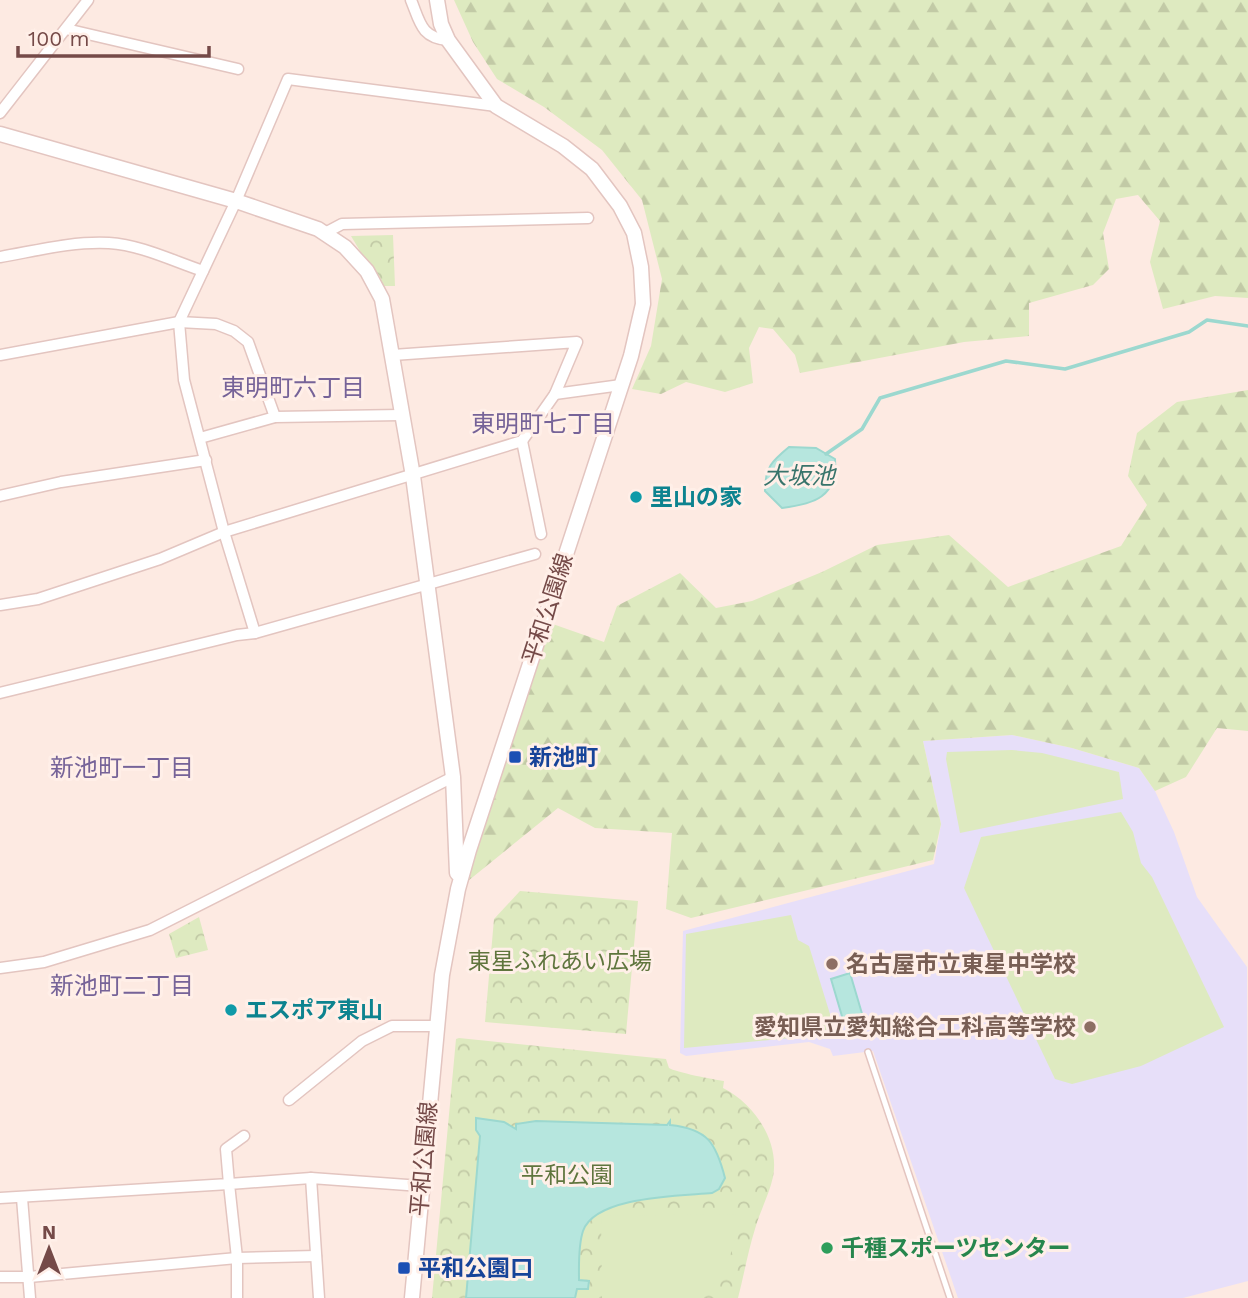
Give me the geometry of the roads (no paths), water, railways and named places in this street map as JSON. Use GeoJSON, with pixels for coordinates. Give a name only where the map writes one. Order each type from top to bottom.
{"type":"FeatureCollection","features":[{"type":"Feature","properties":{"kind":"street"},"geometry":{"type":"LineString","coordinates":[[0,113],[88,0]]}},
{"type":"Feature","properties":{"kind":"street"},"geometry":{"type":"LineString","coordinates":[[411,0],[422,29],[435,39],[449,40]]}},
{"type":"Feature","properties":{"kind":"street","name":"平和公園線"},"geometry":{"type":"LineString","coordinates":[[412,1298],[436,1026],[442,975],[458,889],[468,850],[621,385],[643,304],[641,267],[634,233],[620,206],[592,169],[563,146],[496,106],[449,40],[441,24],[437,0]]}},
{"type":"Feature","properties":{"kind":"street"},"geometry":{"type":"LineString","coordinates":[[66,29],[238,69]]}},
{"type":"Feature","properties":{"kind":"street"},"geometry":{"type":"LineString","coordinates":[[255,633],[224,532],[184,380],[179,322],[236,201],[288,79],[496,106]]}},
{"type":"Feature","properties":{"kind":"street"},"geometry":{"type":"LineString","coordinates":[[0,134],[236,201],[318,229],[345,247],[368,271],[382,299],[413,476],[453,777],[458,889]]}},
{"type":"Feature","properties":{"kind":"street"},"geometry":{"type":"LineString","coordinates":[[325,233],[342,224],[588,218]]}},
{"type":"Feature","properties":{"kind":"street"},"geometry":{"type":"LineString","coordinates":[[0,257],[108,243],[132,247],[203,271]]}},
{"type":"Feature","properties":{"kind":"street"},"geometry":{"type":"LineString","coordinates":[[0,355],[179,322],[216,324],[234,331],[248,342],[275,418]]}},
{"type":"Feature","properties":{"kind":"street"},"geometry":{"type":"LineString","coordinates":[[0,605],[38,598],[160,559],[224,532],[522,441],[555,394],[577,342],[393,355]]}},
{"type":"Feature","properties":{"kind":"street"},"geometry":{"type":"LineString","coordinates":[[555,394],[621,385]]}},
{"type":"Feature","properties":{"kind":"street"},"geometry":{"type":"LineString","coordinates":[[200,438],[275,418],[401,415]]}},
{"type":"Feature","properties":{"kind":"street"},"geometry":{"type":"LineString","coordinates":[[522,441],[541,534]]}},
{"type":"Feature","properties":{"kind":"street"},"geometry":{"type":"LineString","coordinates":[[0,496],[61,482],[205,460]]}},
{"type":"Feature","properties":{"kind":"street"},"geometry":{"type":"LineString","coordinates":[[0,692],[255,633],[535,554]]}},
{"type":"Feature","properties":{"kind":"street"},"geometry":{"type":"LineString","coordinates":[[0,968],[44,962],[150,930],[453,777]]}},
{"type":"Feature","properties":{"kind":"street"},"geometry":{"type":"LineString","coordinates":[[289,1100],[362,1041],[392,1026],[436,1026]]}},
{"type":"Feature","properties":{"kind":"street"},"geometry":{"type":"LineString","coordinates":[[237,1298],[237,1258],[226,1149],[244,1136]]}},
{"type":"Feature","properties":{"kind":"street"},"geometry":{"type":"LineString","coordinates":[[311,1178],[319,1298]]}},
{"type":"Feature","properties":{"kind":"street"},"geometry":{"type":"LineString","coordinates":[[0,1198],[311,1178],[421,1186]]}},
{"type":"Feature","properties":{"kind":"street"},"geometry":{"type":"LineString","coordinates":[[22,1198],[30,1298]]}},
{"type":"Feature","properties":{"kind":"street"},"geometry":{"type":"LineString","coordinates":[[0,1277],[29,1277],[237,1258],[316,1256]]}},
{"type":"Feature","properties":{"kind":"lane"},"geometry":{"type":"LineString","coordinates":[[868,1052],[950,1298]]}},
{"type":"Feature","properties":{"kind":"water","name":"大坂池"},"geometry":{"type":"Polygon","coordinates":[[[789,447],[816,448],[835,459],[835,472],[828,490],[822,496],[804,504],[782,508],[765,491],[765,483],[771,465],[789,447]]]}},
{"type":"Feature","properties":{"kind":"water"},"geometry":{"type":"Polygon","coordinates":[[[850,973],[863,1017],[844,1023],[831,979],[850,973]]]}},
{"type":"Feature","properties":{"kind":"water"},"geometry":{"type":"Polygon","coordinates":[[[476,1118],[504,1122],[516,1129],[516,1124],[536,1121],[667,1125],[670,1121],[670,1125],[693,1130],[708,1140],[714,1147],[725,1178],[719,1189],[712,1193],[660,1197],[621,1204],[591,1219],[583,1231],[579,1256],[579,1280],[589,1281],[588,1289],[577,1289],[575,1298],[466,1298],[480,1136],[476,1130],[476,1118]]]}},
{"type":"Feature","properties":{"kind":"waterway"},"geometry":{"type":"LineString","coordinates":[[826,454],[862,429],[880,398],[1006,361],[1065,369],[1189,332],[1207,320],[1248,326]]}},
{"type":"Feature","properties":{"kind":"place","name":"里山の家"},"geometry":{"type":"Point","coordinates":[636,497]}},
{"type":"Feature","properties":{"kind":"place","name":"新池町"},"geometry":{"type":"Point","coordinates":[515,757]}},
{"type":"Feature","properties":{"kind":"place","name":"名古屋市立東星中学校"},"geometry":{"type":"Point","coordinates":[832,964]}},
{"type":"Feature","properties":{"kind":"place","name":"エスポア東山"},"geometry":{"type":"Point","coordinates":[231,1010]}},
{"type":"Feature","properties":{"kind":"place","name":"愛知県立愛知総合工科高等学校"},"geometry":{"type":"Point","coordinates":[1090,1027]}},
{"type":"Feature","properties":{"kind":"place","name":"千種スポーツセンター"},"geometry":{"type":"Point","coordinates":[827,1248]}},
{"type":"Feature","properties":{"kind":"place","name":"平和公園口"},"geometry":{"type":"Point","coordinates":[404,1268]}},
{"type":"Feature","properties":{"kind":"district","name":"東明町六丁目"},"geometry":{"type":"Point","coordinates":[293,388]}},
{"type":"Feature","properties":{"kind":"district","name":"東明町七丁目"},"geometry":{"type":"Point","coordinates":[543,424]}},
{"type":"Feature","properties":{"kind":"district","name":"新池町一丁目"},"geometry":{"type":"Point","coordinates":[122,768]}},
{"type":"Feature","properties":{"kind":"district","name":"新池町二丁目"},"geometry":{"type":"Point","coordinates":[122,986]}},
{"type":"Feature","properties":{"kind":"park label","name":"東星ふれあい広場"},"geometry":{"type":"Point","coordinates":[560,961]}},
{"type":"Feature","properties":{"kind":"park label","name":"平和公園"},"geometry":{"type":"Point","coordinates":[567,1175]}}]}
